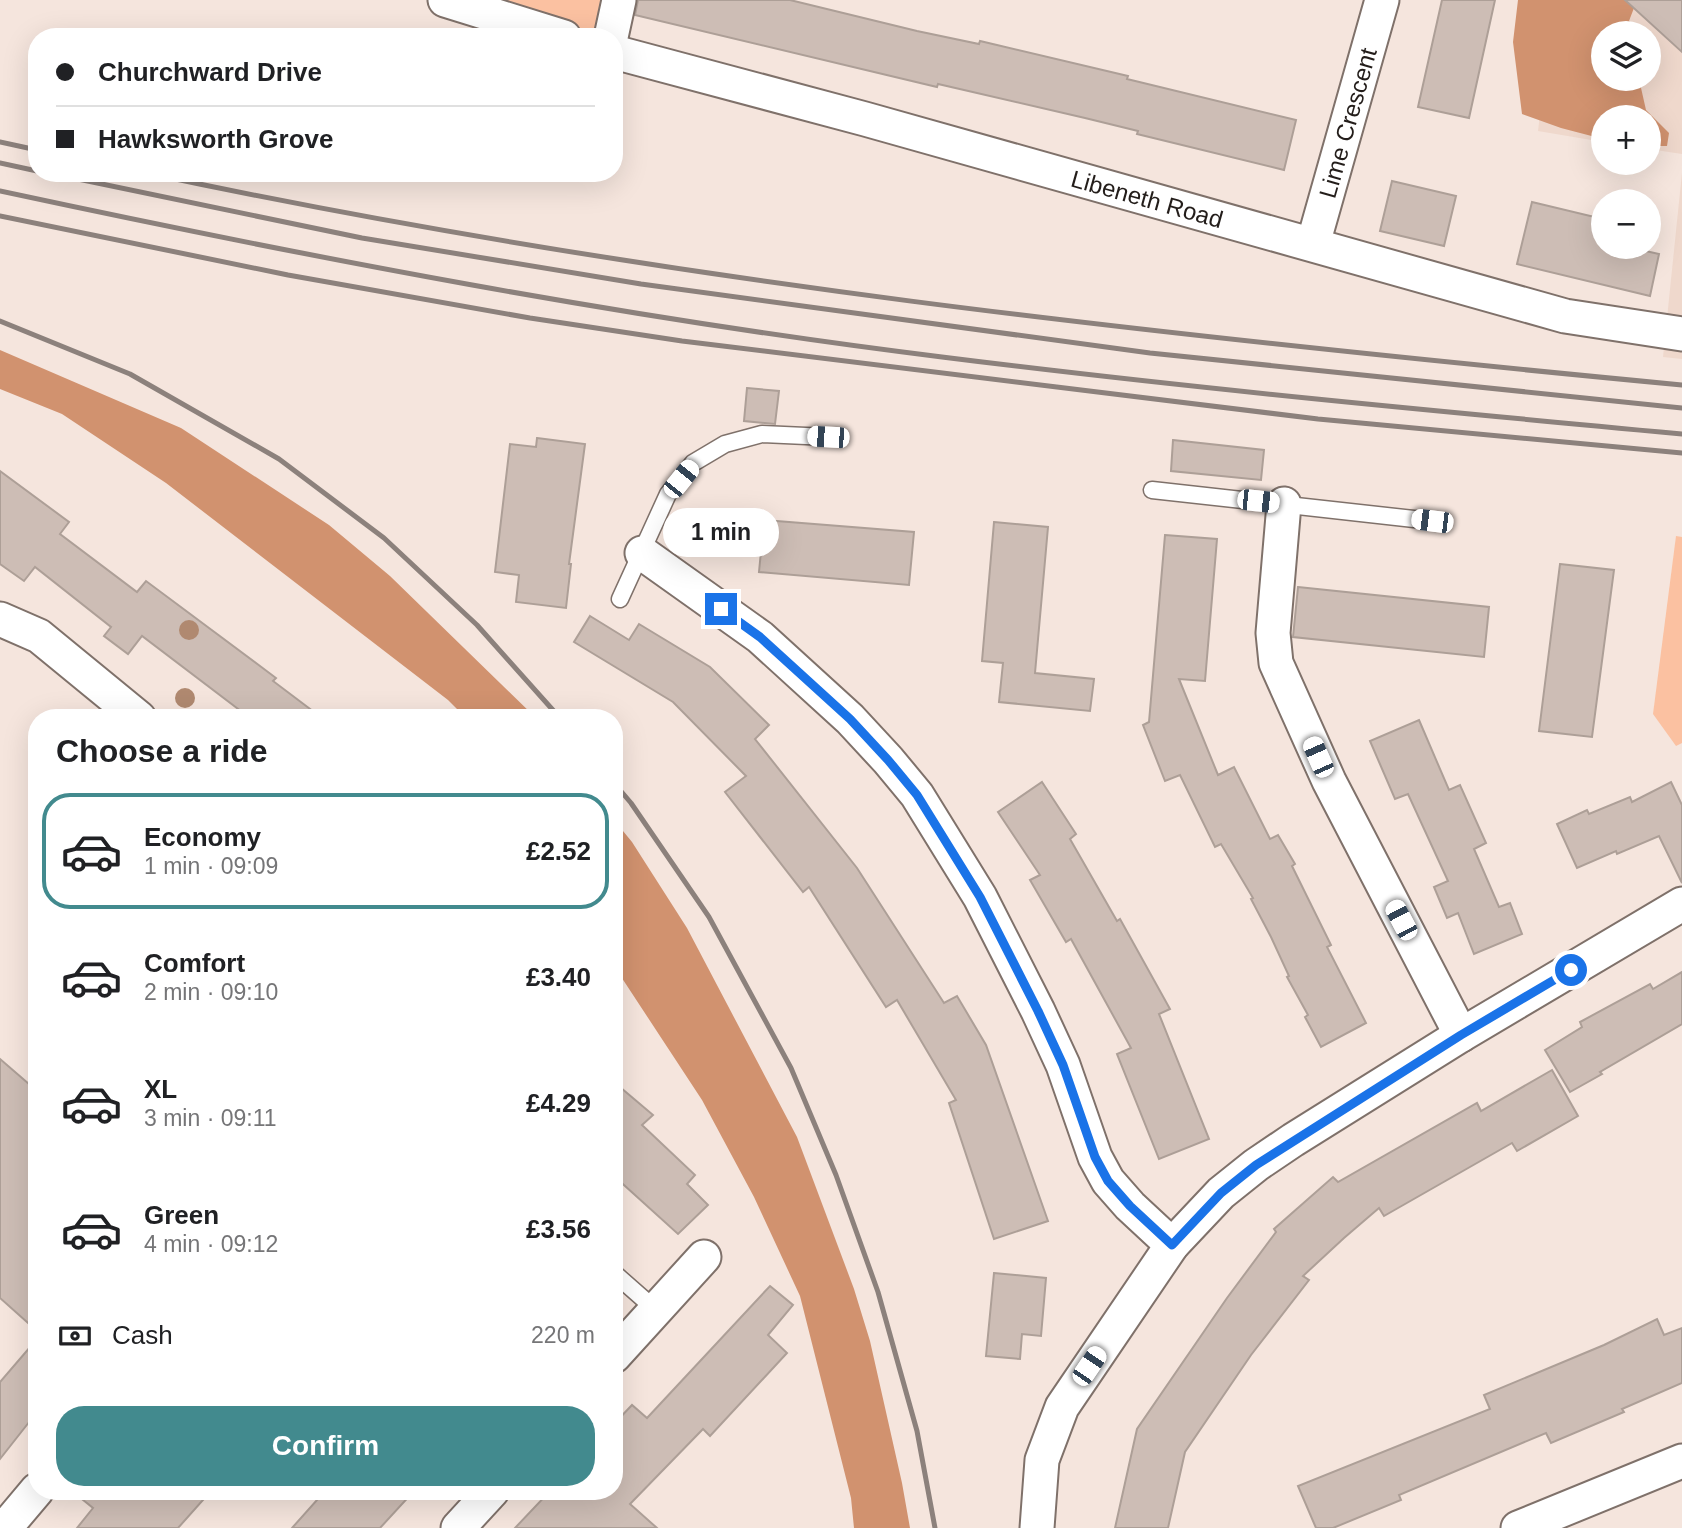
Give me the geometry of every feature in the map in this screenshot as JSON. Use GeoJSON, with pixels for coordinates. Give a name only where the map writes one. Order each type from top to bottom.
{"type":"FeatureCollection","features":[{"type":"Feature","properties":{"kind":"street"},"geometry":{"type":"LineString","coordinates":[[445,0],[535,28]]}},
{"type":"Feature","properties":{"kind":"street"},"geometry":{"type":"LineString","coordinates":[[613,28],[619,0]]}},
{"type":"Feature","properties":{"kind":"street","name":"Lime Crescent"},"geometry":{"type":"LineString","coordinates":[[1312,244],[1382,0]]}},
{"type":"Feature","properties":{"kind":"street","name":"Libeneth Road"},"geometry":{"type":"LineString","coordinates":[[623,54],[864,119],[1565,316],[1682,334]]}},
{"type":"Feature","properties":{"kind":"street"},"geometry":{"type":"LineString","coordinates":[[1284,504],[1273,633],[1276,663],[1329,781],[1461,1035]]}},
{"type":"Feature","properties":{"kind":"street"},"geometry":{"type":"LineString","coordinates":[[642,553],[760,637],[850,719],[917,795],[980,897],[1038,1011],[1063,1065],[1095,1157],[1108,1181],[1130,1206],[1172,1245]]}},
{"type":"Feature","properties":{"kind":"street"},"geometry":{"type":"LineString","coordinates":[[0,619],[39,636],[128,709]]}},
{"type":"Feature","properties":{"kind":"street"},"geometry":{"type":"LineString","coordinates":[[1037,1528],[1042,1460],[1062,1407],[1172,1245],[1221,1193],[1256,1165],[1461,1035],[1682,904]]}},
{"type":"Feature","properties":{"kind":"street"},"geometry":{"type":"LineString","coordinates":[[623,1346],[704,1257]]}},
{"type":"Feature","properties":{"kind":"street"},"geometry":{"type":"LineString","coordinates":[[1518,1528],[1682,1461]]}},
{"type":"Feature","properties":{"kind":"street"},"geometry":{"type":"LineString","coordinates":[[5,1528],[29,1500]]}},
{"type":"Feature","properties":{"kind":"street"},"geometry":{"type":"LineString","coordinates":[[458,1528],[484,1500]]}},
{"type":"Feature","properties":{"kind":"lane"},"geometry":{"type":"LineString","coordinates":[[620,599],[668,494],[693,463],[725,444],[762,434],[828,437]]}},
{"type":"Feature","properties":{"kind":"lane"},"geometry":{"type":"LineString","coordinates":[[1152,490],[1432,521]]}},
{"type":"Feature","properties":{"kind":"lane"},"geometry":{"type":"LineString","coordinates":[[623,1281],[656,1310]]}},
{"type":"Feature","properties":{"kind":"shaded area"},"geometry":{"type":"Polygon","coordinates":[[[445,0],[619,0],[613,28],[535,28],[445,0]]]}},
{"type":"Feature","properties":{"kind":"shaded area"},"geometry":{"type":"Polygon","coordinates":[[[1518,0],[1637,0],[1629,21],[1591,21],[1591,91],[1642,91],[1645,105],[1591,105],[1591,136],[1522,114],[1513,42],[1518,0]]]}},
{"type":"Feature","properties":{"kind":"shaded area"},"geometry":{"type":"Polygon","coordinates":[[[1554,0],[1682,0],[1682,154],[1661,151],[1661,105],[1591,105],[1591,140],[1538,131],[1554,0]]]}},
{"type":"Feature","properties":{"kind":"shaded area"},"geometry":{"type":"Polygon","coordinates":[[[1661,125],[1669,133],[1667,146],[1661,146],[1661,125]]]}},
{"type":"Feature","properties":{"kind":"shaded area"},"geometry":{"type":"Polygon","coordinates":[[[1682,173],[1682,359],[1663,357],[1682,173]]]}},
{"type":"Feature","properties":{"kind":"shaded area"},"geometry":{"type":"Polygon","coordinates":[[[0,350],[181,428],[329,525],[390,576],[527,709],[457,709],[166,483],[62,414],[0,389],[0,350]]]}},
{"type":"Feature","properties":{"kind":"shaded area"},"geometry":{"type":"Polygon","coordinates":[[[1676,536],[1682,537],[1682,743],[1676,746],[1653,714],[1676,536]]]}},
{"type":"Feature","properties":{"kind":"shaded area"},"geometry":{"type":"Polygon","coordinates":[[[623,831],[687,928],[797,1137],[854,1289],[870,1341],[910,1528],[854,1528],[851,1498],[800,1296],[754,1197],[702,1100],[623,980],[623,831]]]}},
{"type":"Feature","properties":{"kind":"building"},"geometry":{"type":"Polygon","coordinates":[[[638,0],[790,0],[917,31],[979,44],[980,41],[1128,76],[1127,79],[1296,120],[1284,170],[1137,134],[1138,131],[1085,118],[938,84],[937,87],[635,15],[638,0]]]}},
{"type":"Feature","properties":{"kind":"building"},"geometry":{"type":"Polygon","coordinates":[[[1442,0],[1495,0],[1469,118],[1418,107],[1442,0]]]}},
{"type":"Feature","properties":{"kind":"building"},"geometry":{"type":"Polygon","coordinates":[[[1625,0],[1682,0],[1682,52],[1661,33],[1661,21],[1648,21],[1625,0]]]}},
{"type":"Feature","properties":{"kind":"building"},"geometry":{"type":"Polygon","coordinates":[[[1392,181],[1456,196],[1444,246],[1380,231],[1392,181]]]}},
{"type":"Feature","properties":{"kind":"building"},"geometry":{"type":"Polygon","coordinates":[[[1532,202],[1591,216],[1591,259],[1658,259],[1650,296],[1517,264],[1532,202]]]}},
{"type":"Feature","properties":{"kind":"building"},"geometry":{"type":"Polygon","coordinates":[[[747,388],[779,391],[775,424],[744,421],[747,388]]]}},
{"type":"Feature","properties":{"kind":"building"},"geometry":{"type":"Polygon","coordinates":[[[537,438],[585,444],[566,608],[516,602],[519,575],[495,572],[510,444],[536,447],[537,438]]]}},
{"type":"Feature","properties":{"kind":"building"},"geometry":{"type":"Polygon","coordinates":[[[1173,440],[1264,450],[1261,480],[1171,471],[1173,440]]]}},
{"type":"Feature","properties":{"kind":"building"},"geometry":{"type":"Polygon","coordinates":[[[0,471],[69,522],[60,534],[137,592],[146,581],[276,678],[273,681],[310,709],[238,709],[142,636],[128,654],[104,636],[111,627],[35,567],[24,581],[0,564],[0,471]]]}},
{"type":"Feature","properties":{"kind":"building"},"geometry":{"type":"Polygon","coordinates":[[[764,520],[914,532],[909,585],[759,572],[764,520]]]}},
{"type":"Feature","properties":{"kind":"building"},"geometry":{"type":"Polygon","coordinates":[[[994,522],[1048,527],[1035,673],[1094,679],[1090,711],[999,702],[1003,663],[982,661],[994,522]]]}},
{"type":"Feature","properties":{"kind":"building"},"geometry":{"type":"Polygon","coordinates":[[[1165,535],[1217,539],[1205,681],[1179,679],[1218,775],[1234,767],[1270,839],[1278,835],[1295,864],[1292,866],[1331,945],[1327,947],[1366,1023],[1321,1047],[1251,899],[1253,898],[1221,844],[1215,847],[1180,775],[1165,781],[1143,725],[1149,722],[1165,535]]]}},
{"type":"Feature","properties":{"kind":"building"},"geometry":{"type":"Polygon","coordinates":[[[1560,564],[1614,570],[1592,737],[1539,731],[1560,564]]]}},
{"type":"Feature","properties":{"kind":"building"},"geometry":{"type":"Polygon","coordinates":[[[1298,587],[1489,607],[1484,657],[1293,637],[1298,587]]]}},
{"type":"Feature","properties":{"kind":"building"},"geometry":{"type":"Polygon","coordinates":[[[590,616],[629,640],[639,624],[710,667],[769,725],[755,739],[857,868],[944,1003],[957,996],[986,1045],[1048,1221],[994,1239],[949,1103],[956,1100],[897,1000],[886,1007],[809,887],[803,892],[725,792],[746,776],[673,702],[574,642],[590,616]]]}},
{"type":"Feature","properties":{"kind":"building"},"geometry":{"type":"Polygon","coordinates":[[[1419,720],[1449,790],[1460,785],[1486,843],[1474,849],[1499,907],[1510,903],[1522,934],[1474,954],[1458,913],[1447,918],[1434,887],[1448,881],[1408,794],[1395,799],[1370,741],[1419,720]]]}},
{"type":"Feature","properties":{"kind":"building"},"geometry":{"type":"Polygon","coordinates":[[[1042,782],[1076,834],[1070,839],[1117,921],[1120,919],[1170,1009],[1159,1014],[1209,1139],[1159,1159],[1117,1054],[1131,1048],[1071,939],[1066,942],[1030,880],[1040,875],[998,812],[1042,782]]]}},
{"type":"Feature","properties":{"kind":"building"},"geometry":{"type":"Polygon","coordinates":[[[1671,782],[1682,805],[1682,883],[1659,836],[1577,868],[1557,824],[1587,810],[1589,814],[1630,797],[1632,802],[1671,782]]]}},
{"type":"Feature","properties":{"kind":"building"},"geometry":{"type":"Polygon","coordinates":[[[1682,972],[1682,1024],[1570,1092],[1545,1050],[1582,1027],[1580,1022],[1650,984],[1653,989],[1682,972]]]}},
{"type":"Feature","properties":{"kind":"building"},"geometry":{"type":"Polygon","coordinates":[[[0,1059],[28,1083],[28,1323],[0,1298],[0,1059]]]}},
{"type":"Feature","properties":{"kind":"building"},"geometry":{"type":"Polygon","coordinates":[[[1552,1070],[1578,1116],[1517,1151],[1512,1143],[1384,1216],[1379,1208],[1344,1238],[1303,1276],[1309,1280],[1251,1355],[1185,1452],[1168,1528],[1115,1528],[1137,1429],[1276,1232],[1274,1229],[1333,1177],[1338,1182],[1477,1103],[1481,1111],[1552,1070]]]}},
{"type":"Feature","properties":{"kind":"building"},"geometry":{"type":"Polygon","coordinates":[[[623,1090],[653,1115],[642,1125],[695,1175],[687,1184],[708,1205],[678,1234],[623,1184],[623,1090]]]}},
{"type":"Feature","properties":{"kind":"building"},"geometry":{"type":"Polygon","coordinates":[[[994,1273],[1046,1278],[1041,1336],[1022,1334],[1020,1359],[986,1356],[994,1273]]]}},
{"type":"Feature","properties":{"kind":"building"},"geometry":{"type":"Polygon","coordinates":[[[770,1286],[793,1305],[768,1335],[787,1353],[710,1436],[703,1429],[630,1504],[657,1528],[515,1528],[541,1500],[623,1500],[623,1414],[632,1405],[647,1418],[770,1286]]]}},
{"type":"Feature","properties":{"kind":"building"},"geometry":{"type":"Polygon","coordinates":[[[1657,1319],[1664,1335],[1682,1328],[1682,1383],[1622,1409],[1624,1412],[1551,1443],[1546,1433],[1399,1495],[1401,1500],[1333,1528],[1316,1528],[1298,1486],[1490,1409],[1484,1395],[1604,1345],[1657,1319]]]}},
{"type":"Feature","properties":{"kind":"building"},"geometry":{"type":"Polygon","coordinates":[[[28,1349],[28,1423],[0,1459],[0,1382],[28,1349]]]}},
{"type":"Feature","properties":{"kind":"building"},"geometry":{"type":"Polygon","coordinates":[[[83,1500],[203,1500],[178,1528],[77,1528],[93,1508],[83,1500]]]}},
{"type":"Feature","properties":{"kind":"building"},"geometry":{"type":"Polygon","coordinates":[[[317,1500],[406,1500],[380,1528],[292,1528],[317,1500]]]}},
{"type":"Feature","properties":{"kind":"railway"},"geometry":{"type":"LineString","coordinates":[[0,142],[28,148]]}},
{"type":"Feature","properties":{"kind":"railway"},"geometry":{"type":"LineString","coordinates":[[0,163],[28,169]]}},
{"type":"Feature","properties":{"kind":"railway"},"geometry":{"type":"LineString","coordinates":[[92,182],[362,238],[641,284],[1150,353],[1682,408]]}},
{"type":"Feature","properties":{"kind":"railway"},"geometry":{"type":"LineString","coordinates":[[192,182],[528,245],[719,275],[1104,325],[1682,385]]}},
{"type":"Feature","properties":{"kind":"railway"},"geometry":{"type":"LineString","coordinates":[[0,191],[352,263],[705,324],[1034,368],[1219,389],[1682,434]]}},
{"type":"Feature","properties":{"kind":"railway"},"geometry":{"type":"LineString","coordinates":[[0,216],[288,275],[530,318],[682,341],[1318,419],[1682,453]]}},
{"type":"Feature","properties":{"kind":"railway"},"geometry":{"type":"LineString","coordinates":[[0,321],[130,374],[279,459],[384,538],[477,625],[552,709]]}},
{"type":"Feature","properties":{"kind":"railway"},"geometry":{"type":"LineString","coordinates":[[623,794],[709,917],[791,1068],[836,1175],[878,1292],[917,1431],[935,1528]]}},
{"type":"Feature","properties":{"kind":"route"},"geometry":{"type":"LineString","coordinates":[[721,609],[760,637],[850,719],[917,795],[980,897],[1038,1011],[1063,1065],[1095,1157],[1108,1181],[1130,1206],[1172,1245],[1221,1193],[1256,1165],[1461,1035],[1571,970]]}}]}
